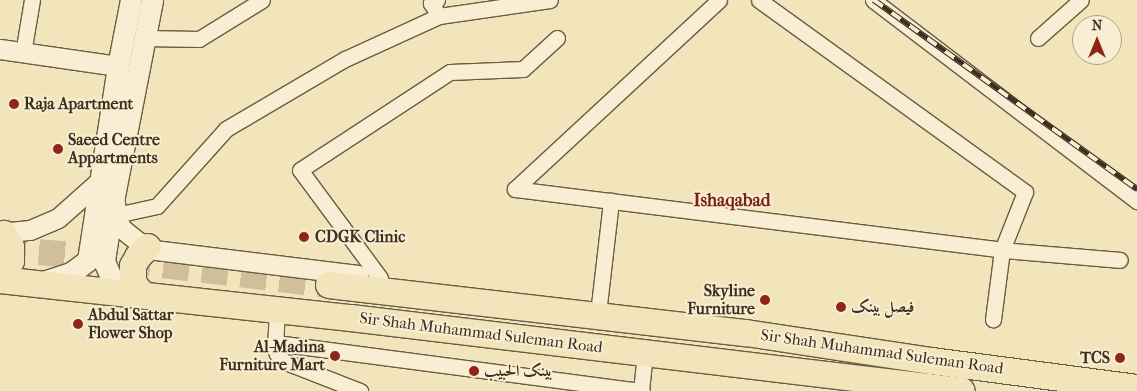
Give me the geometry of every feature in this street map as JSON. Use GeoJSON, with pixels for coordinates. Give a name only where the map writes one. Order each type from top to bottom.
{"type":"FeatureCollection","features":[{"type":"Feature","properties":{"kind":"highway"},"geometry":{"type":"LineString","coordinates":[[0,275],[11,261],[11,247],[2,234]]}},
{"type":"Feature","properties":{"kind":"highway"},"geometry":{"type":"LineString","coordinates":[[139,295],[134,283],[133,266],[138,257],[148,247]]}},
{"type":"Feature","properties":{"kind":"highway","name":"Sir Shah Muhammad Suleman Road"},"geometry":{"type":"LineString","coordinates":[[0,280],[277,309],[962,391]]}},
{"type":"Feature","properties":{"kind":"highway","name":"Sir Shah Muhammad Suleman Road"},"geometry":{"type":"LineString","coordinates":[[329,285],[746,333],[932,361],[1137,388]]}},
{"type":"Feature","properties":{"kind":"main road"},"geometry":{"type":"LineString","coordinates":[[131,0],[118,66],[104,261],[111,277],[139,295]]}},
{"type":"Feature","properties":{"kind":"main road"},"geometry":{"type":"LineString","coordinates":[[37,284],[72,273],[88,260],[110,197],[152,0]]}},
{"type":"Feature","properties":{"kind":"street"},"geometry":{"type":"LineString","coordinates":[[23,53],[32,0]]}},
{"type":"Feature","properties":{"kind":"street"},"geometry":{"type":"LineString","coordinates":[[145,38],[199,39],[262,0]]}},
{"type":"Feature","properties":{"kind":"street"},"geometry":{"type":"LineString","coordinates":[[2,234],[30,230],[110,197],[157,206],[226,129],[345,59],[439,16],[550,0]]}},
{"type":"Feature","properties":{"kind":"street"},"geometry":{"type":"LineString","coordinates":[[719,0],[515,189],[1002,250],[1120,260]]}},
{"type":"Feature","properties":{"kind":"street"},"geometry":{"type":"LineString","coordinates":[[759,0],[1026,192],[1002,250],[993,319]]}},
{"type":"Feature","properties":{"kind":"street"},"geometry":{"type":"LineString","coordinates":[[873,0],[1137,201]]}},
{"type":"Feature","properties":{"kind":"street"},"geometry":{"type":"LineString","coordinates":[[1038,38],[1081,0]]}},
{"type":"Feature","properties":{"kind":"street"},"geometry":{"type":"LineString","coordinates":[[433,1],[439,16]]}},
{"type":"Feature","properties":{"kind":"street"},"geometry":{"type":"LineString","coordinates":[[380,278],[300,170],[450,72],[523,69],[557,38]]}},
{"type":"Feature","properties":{"kind":"street"},"geometry":{"type":"LineString","coordinates":[[0,49],[118,66]]}},
{"type":"Feature","properties":{"kind":"street"},"geometry":{"type":"LineString","coordinates":[[110,197],[121,228],[148,247],[179,254],[645,310],[746,333]]}},
{"type":"Feature","properties":{"kind":"street"},"geometry":{"type":"LineString","coordinates":[[599,304],[611,201]]}},
{"type":"Feature","properties":{"kind":"street"},"geometry":{"type":"LineString","coordinates":[[277,309],[277,354],[283,360],[360,391]]}},
{"type":"Feature","properties":{"kind":"street"},"geometry":{"type":"LineString","coordinates":[[276,343],[642,391],[645,353]]}},
{"type":"Feature","properties":{"kind":"tunnel"},"geometry":{"type":"LineString","coordinates":[[0,249],[86,256],[329,285]]}},
{"type":"Feature","properties":{"kind":"railway"},"geometry":{"type":"LineString","coordinates":[[874,0],[1137,189]]}},
{"type":"Feature","properties":{"kind":"place","name":"Raja Apartment"},"geometry":{"type":"Point","coordinates":[14,104]}},
{"type":"Feature","properties":{"kind":"place","name":"Saeed Centre Appartments"},"geometry":{"type":"Point","coordinates":[58,149]}},
{"type":"Feature","properties":{"kind":"place","name":"CDGK Clinic"},"geometry":{"type":"Point","coordinates":[304,237]}},
{"type":"Feature","properties":{"kind":"place","name":"Skyline Furniture"},"geometry":{"type":"Point","coordinates":[765,300]}},
{"type":"Feature","properties":{"kind":"place","name":"فیصل بینک"},"geometry":{"type":"Point","coordinates":[841,307]}},
{"type":"Feature","properties":{"kind":"place","name":"Abdul Sattar Flower Shop"},"geometry":{"type":"Point","coordinates":[78,324]}},
{"type":"Feature","properties":{"kind":"place","name":"Al-Madina Furniture Mart"},"geometry":{"type":"Point","coordinates":[335,356]}},
{"type":"Feature","properties":{"kind":"place","name":"TCS"},"geometry":{"type":"Point","coordinates":[1120,358]}},
{"type":"Feature","properties":{"kind":"place","name":"بينک الحبيب"},"geometry":{"type":"Point","coordinates":[474,371]}},
{"type":"Feature","properties":{"kind":"district","name":"Ishaqabad"},"geometry":{"type":"Point","coordinates":[732,201]}}]}
